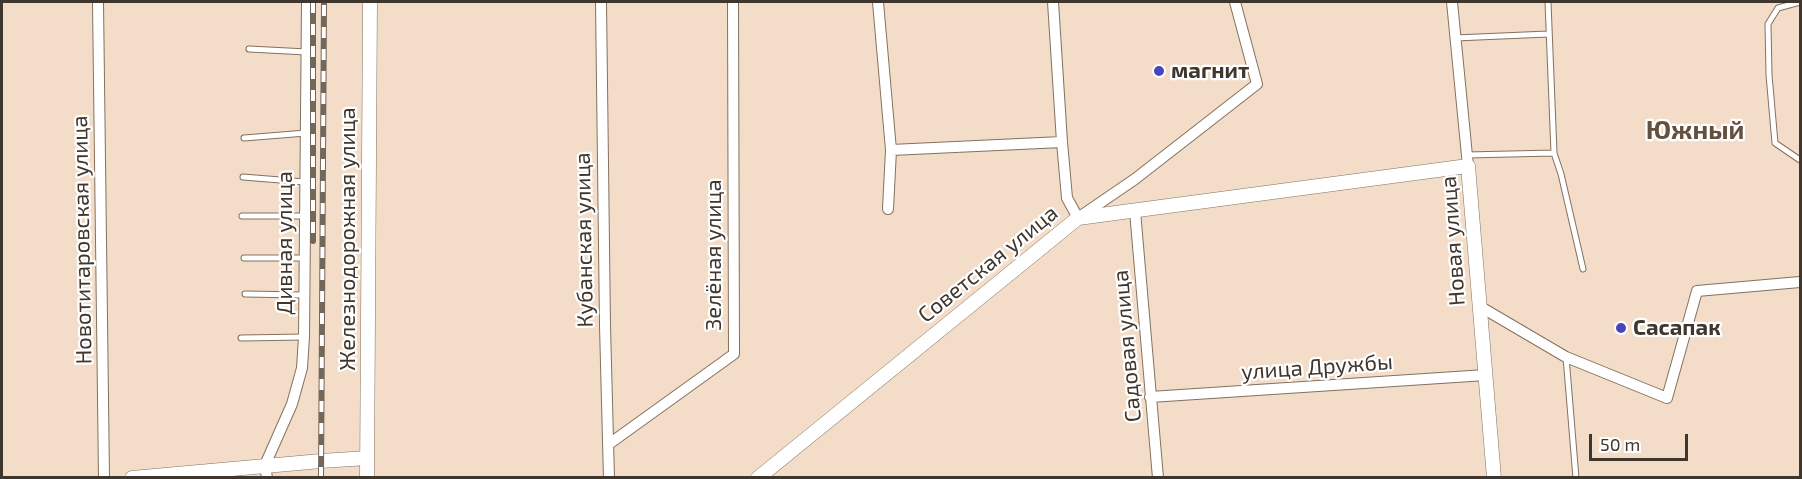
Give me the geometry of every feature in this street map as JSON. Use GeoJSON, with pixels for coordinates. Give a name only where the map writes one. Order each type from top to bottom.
{"type":"FeatureCollection","features":[{"type":"Feature","properties":{"kind":"street","name":"Новотитаровская улица"},"geometry":{"type":"LineString","coordinates":[[98,2],[104,477]]}},
{"type":"Feature","properties":{"kind":"street","name":"Дивная улица"},"geometry":{"type":"LineString","coordinates":[[266,471],[292,404],[302,368],[306,216],[307,2]]}},
{"type":"Feature","properties":{"kind":"street","name":"Железнодорожная улица"},"geometry":{"type":"LineString","coordinates":[[367,477],[370,2]]}},
{"type":"Feature","properties":{"kind":"street","name":"Кубанская улица"},"geometry":{"type":"LineString","coordinates":[[601,2],[609,477]]}},
{"type":"Feature","properties":{"kind":"street","name":"Зелёная улица"},"geometry":{"type":"LineString","coordinates":[[609,444],[734,354],[733,2]]}},
{"type":"Feature","properties":{"kind":"street"},"geometry":{"type":"LineString","coordinates":[[878,2],[891,150],[888,209]]}},
{"type":"Feature","properties":{"kind":"street"},"geometry":{"type":"LineString","coordinates":[[1053,2],[1067,198],[1078,218],[1135,179],[1257,84],[1235,2]]}},
{"type":"Feature","properties":{"kind":"street","name":"Новая улица"},"geometry":{"type":"LineString","coordinates":[[1452,2],[1468,160],[1494,477]]}},
{"type":"Feature","properties":{"kind":"street"},"geometry":{"type":"LineString","coordinates":[[891,150],[1062,142]]}},
{"type":"Feature","properties":{"kind":"street","name":"Советская улица"},"geometry":{"type":"LineString","coordinates":[[759,477],[1078,218],[1468,160]]}},
{"type":"Feature","properties":{"kind":"street","name":"Садовая улица"},"geometry":{"type":"LineString","coordinates":[[1135,211],[1158,477]]}},
{"type":"Feature","properties":{"kind":"street"},"geometry":{"type":"LineString","coordinates":[[1479,306],[1566,357],[1667,398],[1697,291],[1800,282]]}},
{"type":"Feature","properties":{"kind":"street","name":"улица Дружбы"},"geometry":{"type":"LineString","coordinates":[[1150,397],[1486,375]]}},
{"type":"Feature","properties":{"kind":"street"},"geometry":{"type":"LineString","coordinates":[[132,477],[266,471],[367,458]]}},
{"type":"Feature","properties":{"kind":"lane"},"geometry":{"type":"LineString","coordinates":[[1548,2],[1554,153],[1583,269]]}},
{"type":"Feature","properties":{"kind":"lane"},"geometry":{"type":"LineString","coordinates":[[1800,2],[1778,8],[1768,24],[1769,75],[1775,143],[1800,160]]}},
{"type":"Feature","properties":{"kind":"lane"},"geometry":{"type":"LineString","coordinates":[[1455,38],[1548,34]]}},
{"type":"Feature","properties":{"kind":"lane"},"geometry":{"type":"LineString","coordinates":[[249,49],[307,52]]}},
{"type":"Feature","properties":{"kind":"lane"},"geometry":{"type":"LineString","coordinates":[[244,138],[306,133]]}},
{"type":"Feature","properties":{"kind":"lane"},"geometry":{"type":"LineString","coordinates":[[1468,160],[1554,153]]}},
{"type":"Feature","properties":{"kind":"lane"},"geometry":{"type":"LineString","coordinates":[[243,177],[305,182]]}},
{"type":"Feature","properties":{"kind":"lane"},"geometry":{"type":"LineString","coordinates":[[242,216],[306,216]]}},
{"type":"Feature","properties":{"kind":"lane"},"geometry":{"type":"LineString","coordinates":[[244,258],[305,258]]}},
{"type":"Feature","properties":{"kind":"lane"},"geometry":{"type":"LineString","coordinates":[[245,294],[303,295]]}},
{"type":"Feature","properties":{"kind":"lane"},"geometry":{"type":"LineString","coordinates":[[240,338],[304,337]]}},
{"type":"Feature","properties":{"kind":"lane"},"geometry":{"type":"LineString","coordinates":[[1566,357],[1576,477]]}},
{"type":"Feature","properties":{"kind":"railway"},"geometry":{"type":"LineString","coordinates":[[313,2],[313,241]]}},
{"type":"Feature","properties":{"kind":"railway"},"geometry":{"type":"LineString","coordinates":[[321,478],[324,2]]}},
{"type":"Feature","properties":{"kind":"place","name":"магнит"},"geometry":{"type":"Point","coordinates":[1159,71]}},
{"type":"Feature","properties":{"kind":"place","name":"Сасапак"},"geometry":{"type":"Point","coordinates":[1621,328]}},
{"type":"Feature","properties":{"kind":"district","name":"Южный"},"geometry":{"type":"Point","coordinates":[1695,130]}}]}
